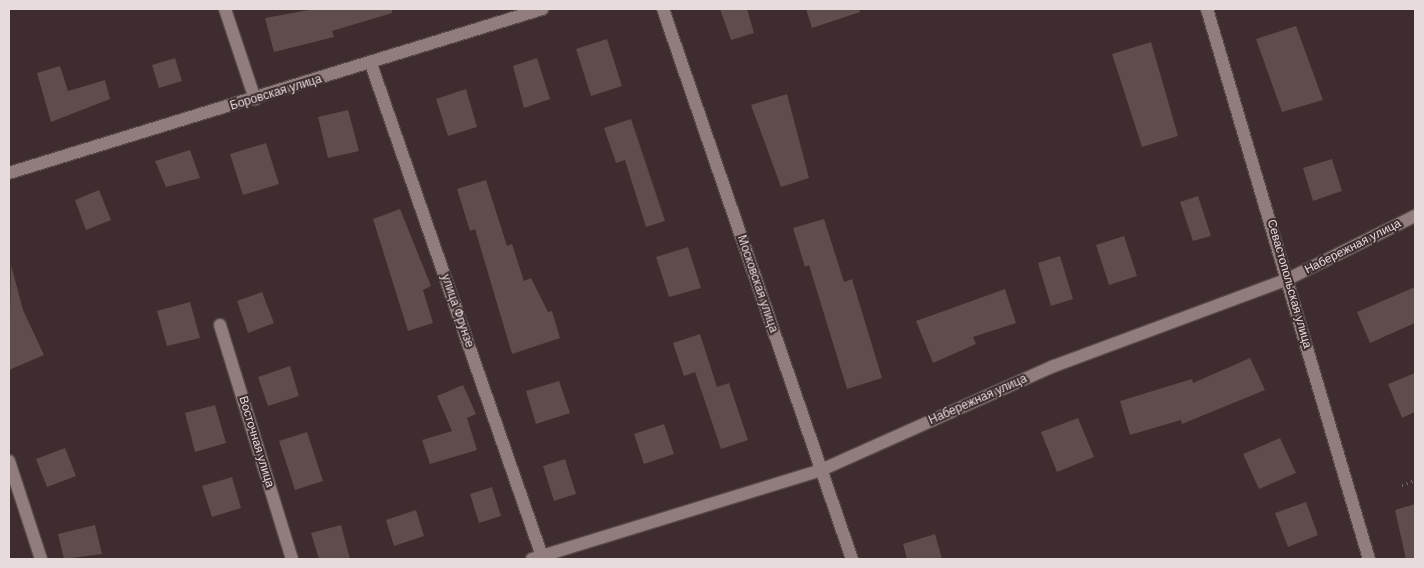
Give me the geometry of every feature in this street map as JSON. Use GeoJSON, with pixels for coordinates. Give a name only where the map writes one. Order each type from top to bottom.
{"type":"FeatureCollection","features":[{"type":"Feature","properties":{"kind":"street"},"geometry":{"type":"LineString","coordinates":[[225,9],[255,99]]}},
{"type":"Feature","properties":{"kind":"street","name":"Боровская улица"},"geometry":{"type":"LineString","coordinates":[[9,173],[371,64],[542,9]]}},
{"type":"Feature","properties":{"kind":"street","name":"Московская улица"},"geometry":{"type":"LineString","coordinates":[[663,9],[852,559]]}},
{"type":"Feature","properties":{"kind":"street","name":"Севастопольская улица"},"geometry":{"type":"LineString","coordinates":[[1207,9],[1369,559]]}},
{"type":"Feature","properties":{"kind":"street","name":"улица Фрунзе"},"geometry":{"type":"LineString","coordinates":[[371,64],[539,558]]}},
{"type":"Feature","properties":{"kind":"street","name":"Набережная улица"},"geometry":{"type":"LineString","coordinates":[[539,558],[821,470],[1054,366],[1288,280],[1415,216]]}},
{"type":"Feature","properties":{"kind":"street","name":"Восточная улица"},"geometry":{"type":"LineString","coordinates":[[220,325],[292,559]]}},
{"type":"Feature","properties":{"kind":"street"},"geometry":{"type":"LineString","coordinates":[[9,461],[41,559]]}},
{"type":"Feature","properties":{"kind":"path"},"geometry":{"type":"LineString","coordinates":[[1402,485],[1415,480]]}},
{"type":"Feature","properties":{"kind":"building"},"geometry":{"type":"Polygon","coordinates":[[[314,9],[392,9],[392,13],[332,31],[334,37],[274,52],[265,18],[314,9]]]}},
{"type":"Feature","properties":{"kind":"building"},"geometry":{"type":"Polygon","coordinates":[[[720,9],[747,9],[754,33],[731,40],[720,9]]]}},
{"type":"Feature","properties":{"kind":"building"},"geometry":{"type":"Polygon","coordinates":[[[806,9],[859,9],[860,12],[812,28],[806,9]]]}},
{"type":"Feature","properties":{"kind":"building"},"geometry":{"type":"Polygon","coordinates":[[[1296,26],[1323,100],[1282,112],[1256,39],[1296,26]]]}},
{"type":"Feature","properties":{"kind":"building"},"geometry":{"type":"Polygon","coordinates":[[[607,39],[622,86],[591,96],[576,49],[607,39]]]}},
{"type":"Feature","properties":{"kind":"building"},"geometry":{"type":"Polygon","coordinates":[[[1151,42],[1178,136],[1142,147],[1112,54],[1151,42]]]}},
{"type":"Feature","properties":{"kind":"building"},"geometry":{"type":"Polygon","coordinates":[[[175,58],[182,81],[159,88],[152,65],[175,58]]]}},
{"type":"Feature","properties":{"kind":"building"},"geometry":{"type":"Polygon","coordinates":[[[537,58],[550,99],[524,108],[513,66],[537,58]]]}},
{"type":"Feature","properties":{"kind":"building"},"geometry":{"type":"Polygon","coordinates":[[[60,66],[68,91],[105,80],[110,99],[51,122],[37,73],[60,66]]]}},
{"type":"Feature","properties":{"kind":"building"},"geometry":{"type":"Polygon","coordinates":[[[466,89],[477,127],[448,136],[436,99],[466,89]]]}},
{"type":"Feature","properties":{"kind":"building"},"geometry":{"type":"Polygon","coordinates":[[[787,94],[809,178],[781,187],[751,105],[787,94]]]}},
{"type":"Feature","properties":{"kind":"building"},"geometry":{"type":"Polygon","coordinates":[[[348,110],[359,151],[328,158],[318,117],[348,110]]]}},
{"type":"Feature","properties":{"kind":"building"},"geometry":{"type":"Polygon","coordinates":[[[631,119],[665,221],[646,227],[625,160],[616,163],[604,128],[631,119]]]}},
{"type":"Feature","properties":{"kind":"building"},"geometry":{"type":"Polygon","coordinates":[[[266,143],[279,184],[243,195],[230,154],[266,143]]]}},
{"type":"Feature","properties":{"kind":"building"},"geometry":{"type":"Polygon","coordinates":[[[190,150],[200,178],[166,187],[155,161],[190,150]]]}},
{"type":"Feature","properties":{"kind":"building"},"geometry":{"type":"Polygon","coordinates":[[[1332,159],[1342,191],[1313,201],[1303,168],[1332,159]]]}},
{"type":"Feature","properties":{"kind":"building"},"geometry":{"type":"Polygon","coordinates":[[[486,180],[507,246],[512,244],[524,281],[531,278],[548,312],[552,311],[560,338],[512,354],[475,229],[470,231],[457,189],[486,180]]]}},
{"type":"Feature","properties":{"kind":"building"},"geometry":{"type":"Polygon","coordinates":[[[99,190],[111,220],[86,230],[75,200],[99,190]]]}},
{"type":"Feature","properties":{"kind":"building"},"geometry":{"type":"Polygon","coordinates":[[[1198,196],[1211,236],[1193,241],[1180,202],[1198,196]]]}},
{"type":"Feature","properties":{"kind":"building"},"geometry":{"type":"Polygon","coordinates":[[[400,209],[431,286],[423,290],[433,323],[408,331],[373,219],[400,209]]]}},
{"type":"Feature","properties":{"kind":"building"},"geometry":{"type":"Polygon","coordinates":[[[824,219],[844,282],[852,279],[882,378],[847,389],[809,265],[805,267],[793,228],[824,219]]]}},
{"type":"Feature","properties":{"kind":"building"},"geometry":{"type":"Polygon","coordinates":[[[1124,236],[1137,276],[1109,285],[1096,245],[1124,236]]]}},
{"type":"Feature","properties":{"kind":"building"},"geometry":{"type":"Polygon","coordinates":[[[688,247],[701,288],[669,297],[656,257],[688,247]]]}},
{"type":"Feature","properties":{"kind":"building"},"geometry":{"type":"Polygon","coordinates":[[[1060,256],[1073,299],[1051,306],[1038,263],[1060,256]]]}},
{"type":"Feature","properties":{"kind":"building"},"geometry":{"type":"Polygon","coordinates":[[[11,265],[23,310],[44,355],[9,370],[11,265]]]}},
{"type":"Feature","properties":{"kind":"building"},"geometry":{"type":"Polygon","coordinates":[[[1415,287],[1415,323],[1370,343],[1357,312],[1415,287]]]}},
{"type":"Feature","properties":{"kind":"building"},"geometry":{"type":"Polygon","coordinates":[[[1005,289],[1016,323],[973,337],[976,344],[933,363],[916,321],[1005,289]]]}},
{"type":"Feature","properties":{"kind":"building"},"geometry":{"type":"Polygon","coordinates":[[[262,292],[274,323],[248,333],[237,301],[262,292]]]}},
{"type":"Feature","properties":{"kind":"building"},"geometry":{"type":"Polygon","coordinates":[[[190,302],[200,338],[167,346],[157,311],[190,302]]]}},
{"type":"Feature","properties":{"kind":"building"},"geometry":{"type":"Polygon","coordinates":[[[700,334],[717,387],[729,383],[748,440],[721,449],[695,372],[684,376],[673,343],[700,334]]]}},
{"type":"Feature","properties":{"kind":"building"},"geometry":{"type":"Polygon","coordinates":[[[1250,358],[1265,390],[1182,424],[1181,420],[1130,435],[1120,401],[1192,379],[1193,383],[1250,358]]]}},
{"type":"Feature","properties":{"kind":"building"},"geometry":{"type":"Polygon","coordinates":[[[290,366],[299,396],[268,406],[258,377],[290,366]]]}},
{"type":"Feature","properties":{"kind":"building"},"geometry":{"type":"Polygon","coordinates":[[[1415,373],[1415,412],[1402,418],[1388,384],[1415,373]]]}},
{"type":"Feature","properties":{"kind":"building"},"geometry":{"type":"Polygon","coordinates":[[[559,381],[570,413],[536,424],[526,391],[559,381]]]}},
{"type":"Feature","properties":{"kind":"building"},"geometry":{"type":"Polygon","coordinates":[[[463,385],[476,414],[467,418],[477,450],[430,464],[422,440],[452,431],[437,396],[463,385]]]}},
{"type":"Feature","properties":{"kind":"building"},"geometry":{"type":"Polygon","coordinates":[[[215,405],[226,443],[195,452],[185,413],[215,405]]]}},
{"type":"Feature","properties":{"kind":"building"},"geometry":{"type":"Polygon","coordinates":[[[1078,418],[1094,457],[1057,472],[1041,432],[1078,418]]]}},
{"type":"Feature","properties":{"kind":"building"},"geometry":{"type":"Polygon","coordinates":[[[664,424],[674,454],[644,464],[634,434],[664,424]]]}},
{"type":"Feature","properties":{"kind":"building"},"geometry":{"type":"Polygon","coordinates":[[[307,432],[323,481],[295,490],[279,441],[307,432]]]}},
{"type":"Feature","properties":{"kind":"building"},"geometry":{"type":"Polygon","coordinates":[[[1280,438],[1296,473],[1259,489],[1243,454],[1280,438]]]}},
{"type":"Feature","properties":{"kind":"building"},"geometry":{"type":"Polygon","coordinates":[[[65,448],[76,476],[47,487],[36,459],[65,448]]]}},
{"type":"Feature","properties":{"kind":"building"},"geometry":{"type":"Polygon","coordinates":[[[565,459],[576,494],[554,501],[543,466],[565,459]]]}},
{"type":"Feature","properties":{"kind":"building"},"geometry":{"type":"Polygon","coordinates":[[[232,477],[241,508],[212,517],[202,486],[232,477]]]}},
{"type":"Feature","properties":{"kind":"building"},"geometry":{"type":"Polygon","coordinates":[[[492,487],[501,516],[479,523],[470,494],[492,487]]]}},
{"type":"Feature","properties":{"kind":"building"},"geometry":{"type":"Polygon","coordinates":[[[1306,502],[1318,535],[1288,547],[1275,513],[1306,502]]]}},
{"type":"Feature","properties":{"kind":"building"},"geometry":{"type":"Polygon","coordinates":[[[1415,504],[1415,559],[1406,559],[1395,510],[1415,504]]]}},
{"type":"Feature","properties":{"kind":"building"},"geometry":{"type":"Polygon","coordinates":[[[416,510],[424,536],[394,546],[386,520],[416,510]]]}},
{"type":"Feature","properties":{"kind":"building"},"geometry":{"type":"Polygon","coordinates":[[[95,525],[102,554],[64,559],[58,534],[95,525]]]}},
{"type":"Feature","properties":{"kind":"building"},"geometry":{"type":"Polygon","coordinates":[[[341,525],[350,559],[319,559],[311,533],[341,525]]]}},
{"type":"Feature","properties":{"kind":"building"},"geometry":{"type":"Polygon","coordinates":[[[935,534],[942,559],[907,559],[903,544],[935,534]]]}}]}
